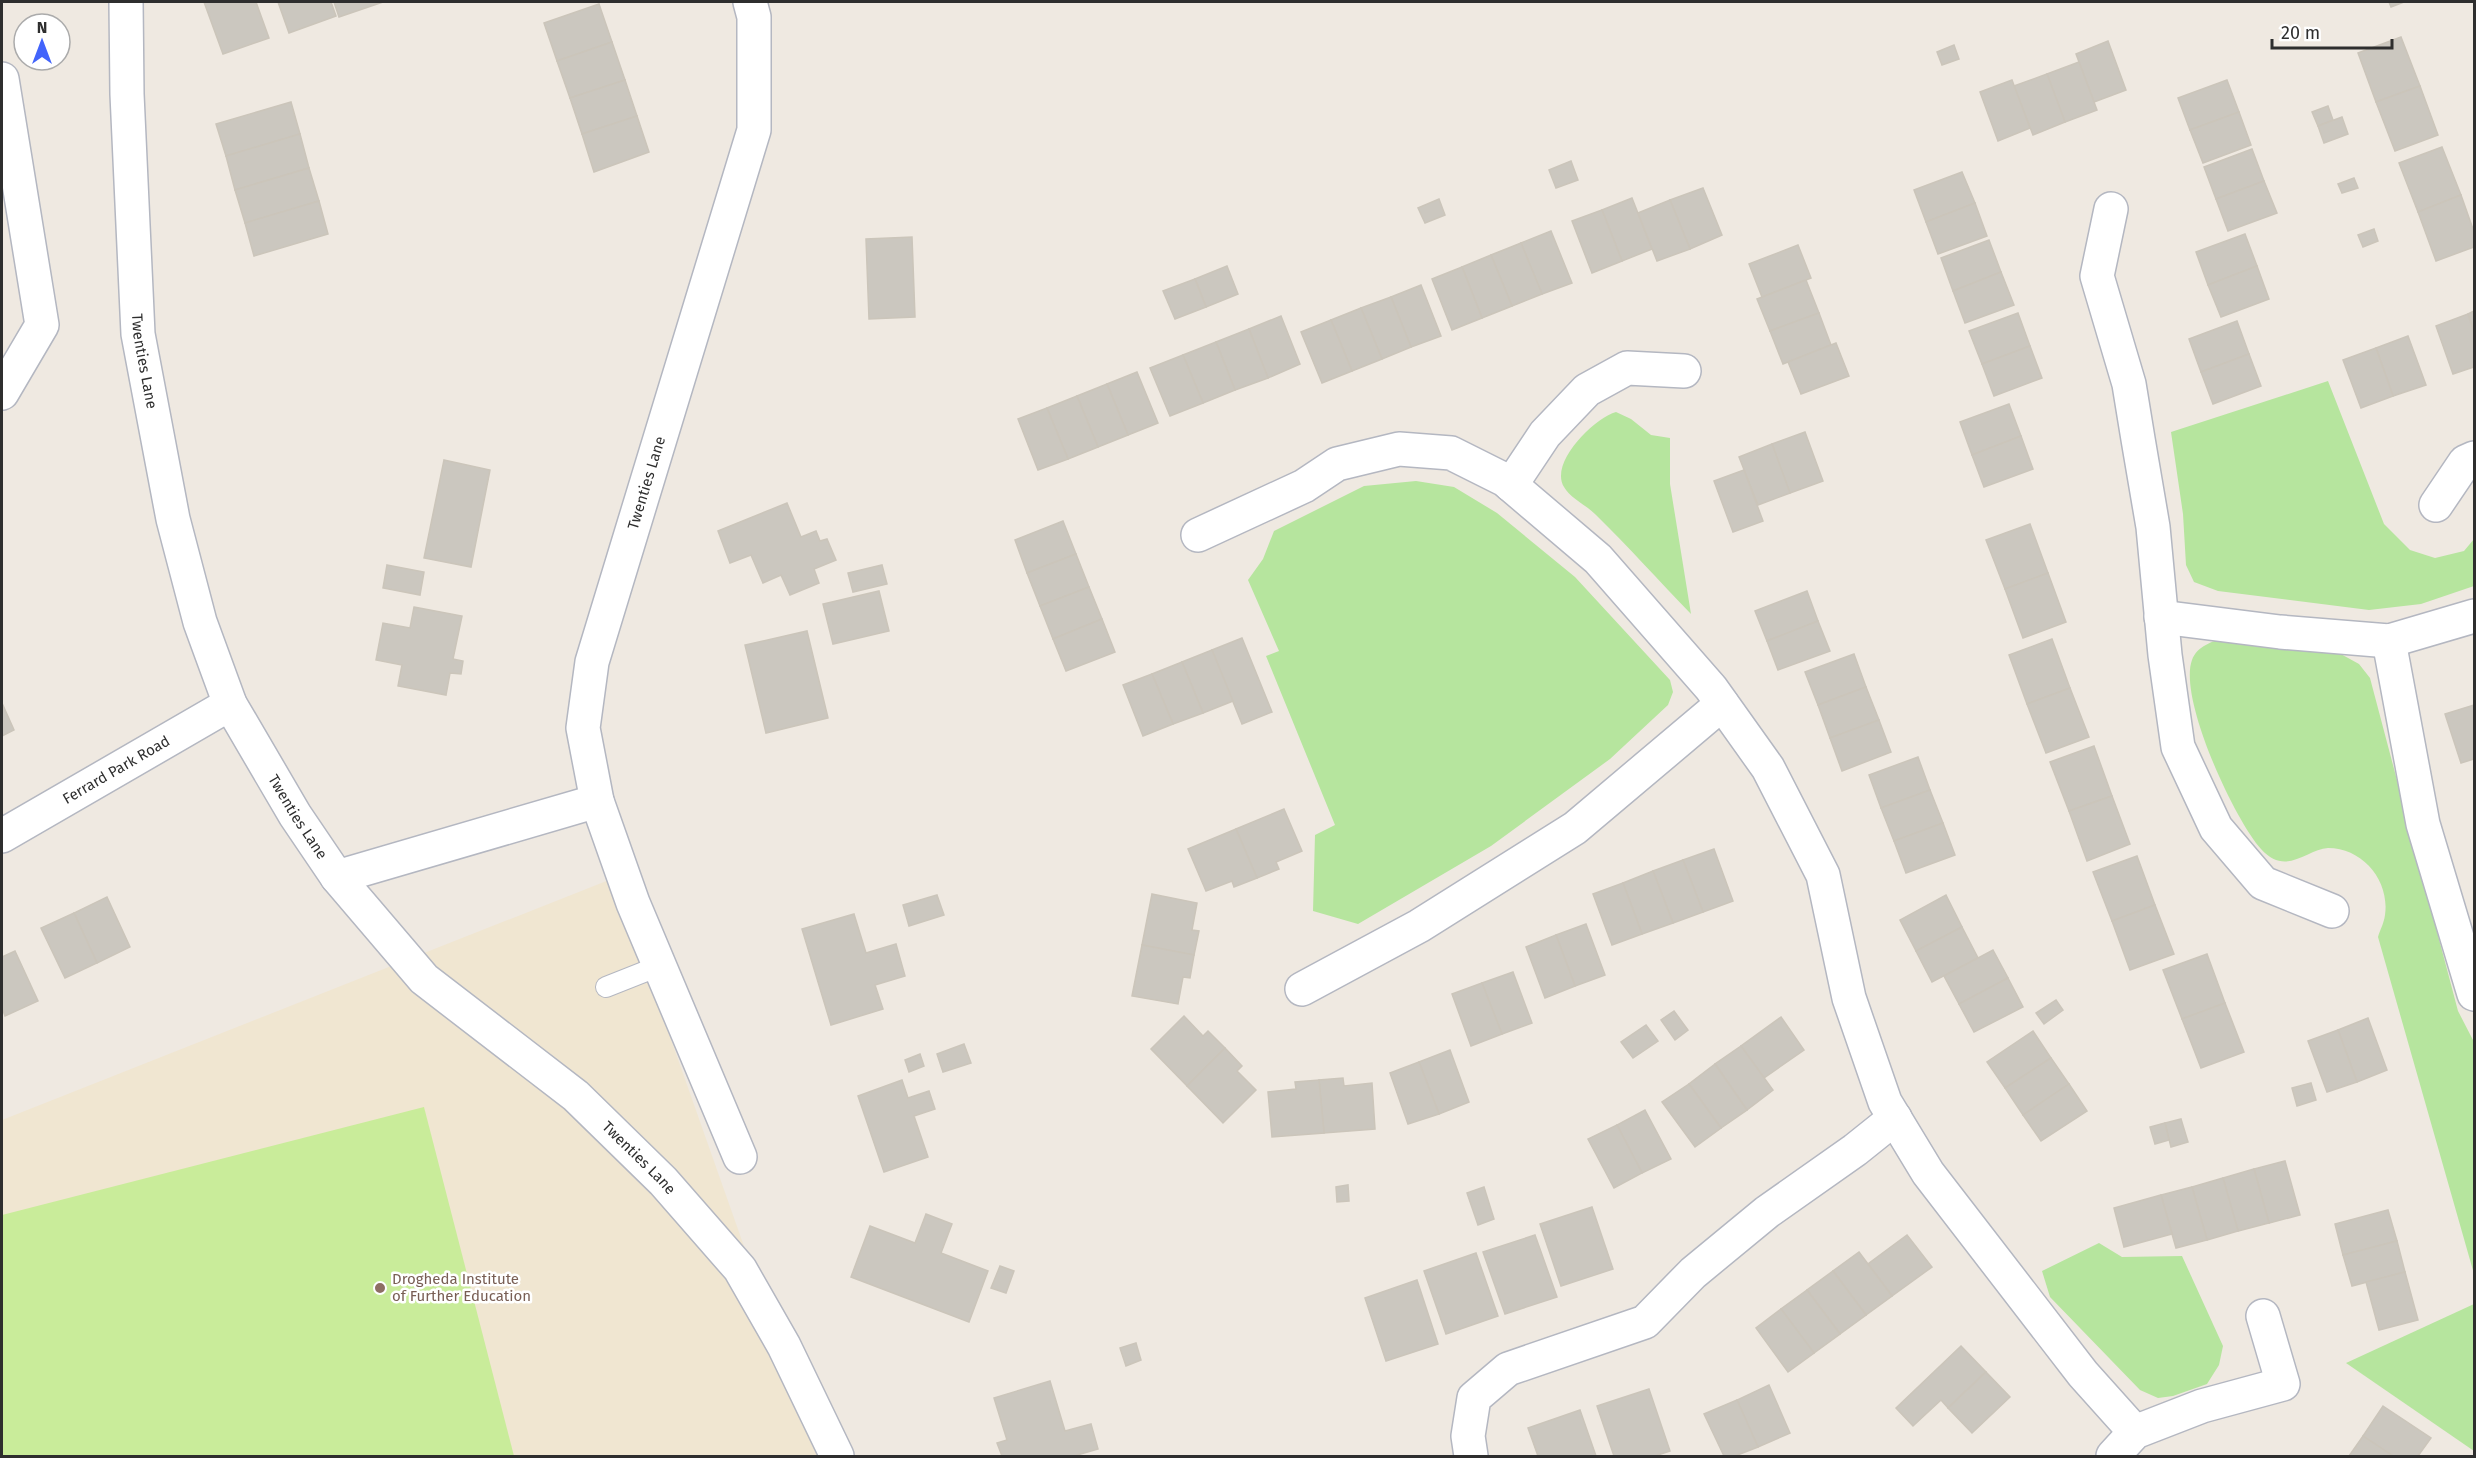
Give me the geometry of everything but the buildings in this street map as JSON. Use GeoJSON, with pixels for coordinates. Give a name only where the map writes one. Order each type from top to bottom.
{"type":"FeatureCollection","features":[{"type":"Feature","properties":{"kind":"street","name":"Twenties Lane"},"geometry":{"type":"LineString","coordinates":[[126,2],[127,94],[138,334],[173,519],[200,622],[230,704],[295,816],[337,877],[424,979],[576,1096],[663,1181],[740,1269],[784,1346],[837,1456]]}},
{"type":"Feature","properties":{"kind":"street","name":"Twenties Lane"},"geometry":{"type":"LineString","coordinates":[[740,1157],[633,903],[597,801],[583,728],[592,662],[754,130],[754,17],[750,2]]}},
{"type":"Feature","properties":{"kind":"street"},"geometry":{"type":"LineString","coordinates":[[2,79],[42,325],[2,393]]}},
{"type":"Feature","properties":{"kind":"street"},"geometry":{"type":"LineString","coordinates":[[2111,209],[2097,276],[2129,384],[2153,527],[2178,747],[2216,828],[2263,883],[2332,911]]}},
{"type":"Feature","properties":{"kind":"street"},"geometry":{"type":"LineString","coordinates":[[1511,485],[1545,434],[1587,390],[1627,368],[1684,371]]}},
{"type":"Feature","properties":{"kind":"street"},"geometry":{"type":"LineString","coordinates":[[1198,536],[1304,486],[1337,464],[1399,449],[1451,453],[1505,480],[1598,559],[1698,674],[1768,768],[1823,875],[1850,998],[1885,1102],[1928,1173],[2083,1374],[2135,1432]]}},
{"type":"Feature","properties":{"kind":"street"},"geometry":{"type":"LineString","coordinates":[[2436,505],[2465,462],[2475,458]]}},
{"type":"Feature","properties":{"kind":"street"},"geometry":{"type":"LineString","coordinates":[[2162,617],[2280,632],[2389,641],[2475,616]]}},
{"type":"Feature","properties":{"kind":"street"},"geometry":{"type":"LineString","coordinates":[[2389,641],[2423,824],[2475,994]]}},
{"type":"Feature","properties":{"kind":"street","name":"Ferrard Park Road"},"geometry":{"type":"LineString","coordinates":[[2,836],[230,704]]}},
{"type":"Feature","properties":{"kind":"street"},"geometry":{"type":"LineString","coordinates":[[1302,989],[1419,926],[1575,828],[1722,704]]}},
{"type":"Feature","properties":{"kind":"street"},"geometry":{"type":"LineString","coordinates":[[337,877],[597,801]]}},
{"type":"Feature","properties":{"kind":"street"},"geometry":{"type":"LineString","coordinates":[[1471,1456],[1468,1436],[1474,1398],[1508,1369],[1645,1322],[1693,1273],[1750,1226],[1895,1118]]}},
{"type":"Feature","properties":{"kind":"street"},"geometry":{"type":"LineString","coordinates":[[2113,1456],[2135,1432],[2202,1406],[2283,1384],[2263,1316]]}},
{"type":"Feature","properties":{"kind":"lane"},"geometry":{"type":"LineString","coordinates":[[606,987],[659,966]]}},
{"type":"Feature","properties":{"kind":"shaded area","name":"Drogheda Institute of Further Education"},"geometry":{"type":"Polygon","coordinates":[[[614,878],[818,1456],[2,1456],[2,1120],[614,878]]]}},
{"type":"Feature","properties":{"kind":"green space"},"geometry":{"type":"Polygon","coordinates":[[[2328,381],[2384,524],[2410,550],[2435,558],[2464,551],[2474,539],[2474,586],[2421,604],[2369,610],[2218,591],[2194,582],[2186,565],[2183,514],[2171,432],[2328,381]]]}},
{"type":"Feature","properties":{"kind":"green space"},"geometry":{"type":"Polygon","coordinates":[[[1616,412],[1631,419],[1651,435],[1670,438],[1670,484],[1691,614],[1607,526],[1570,495],[1564,487],[1561,477],[1568,454],[1596,423],[1616,412]]]}},
{"type":"Feature","properties":{"kind":"green space"},"geometry":{"type":"Polygon","coordinates":[[[1416,481],[1454,487],[1497,513],[1575,577],[1670,680],[1673,692],[1668,705],[1610,759],[1491,846],[1358,924],[1313,911],[1315,835],[1335,825],[1266,656],[1279,651],[1248,580],[1263,559],[1274,531],[1364,486],[1416,481]]]}},
{"type":"Feature","properties":{"kind":"green space"},"geometry":{"type":"Polygon","coordinates":[[[2225,638],[2339,653],[2359,664],[2370,678],[2458,1011],[2474,1042],[2474,1274],[2378,937],[2384,918],[2385,902],[2378,879],[2363,860],[2341,849],[2320,849],[2288,861],[2279,861],[2270,857],[2250,834],[2211,758],[2193,701],[2190,678],[2192,660],[2201,648],[2225,638]]]}},
{"type":"Feature","properties":{"kind":"green space"},"geometry":{"type":"Polygon","coordinates":[[[424,1107],[514,1456],[2,1456],[2,1215],[424,1107]]]}},
{"type":"Feature","properties":{"kind":"green space"},"geometry":{"type":"Polygon","coordinates":[[[2099,1243],[2122,1257],[2182,1256],[2223,1346],[2219,1365],[2207,1384],[2173,1396],[2158,1398],[2140,1390],[2050,1297],[2042,1271],[2099,1243]]]}},
{"type":"Feature","properties":{"kind":"green space"},"geometry":{"type":"Polygon","coordinates":[[[2474,1304],[2474,1451],[2346,1363],[2474,1304]]]}},
{"type":"Feature","properties":{"kind":"place","name":"Drogheda Institute of Further Education"},"geometry":{"type":"Point","coordinates":[380,1288]}}]}
